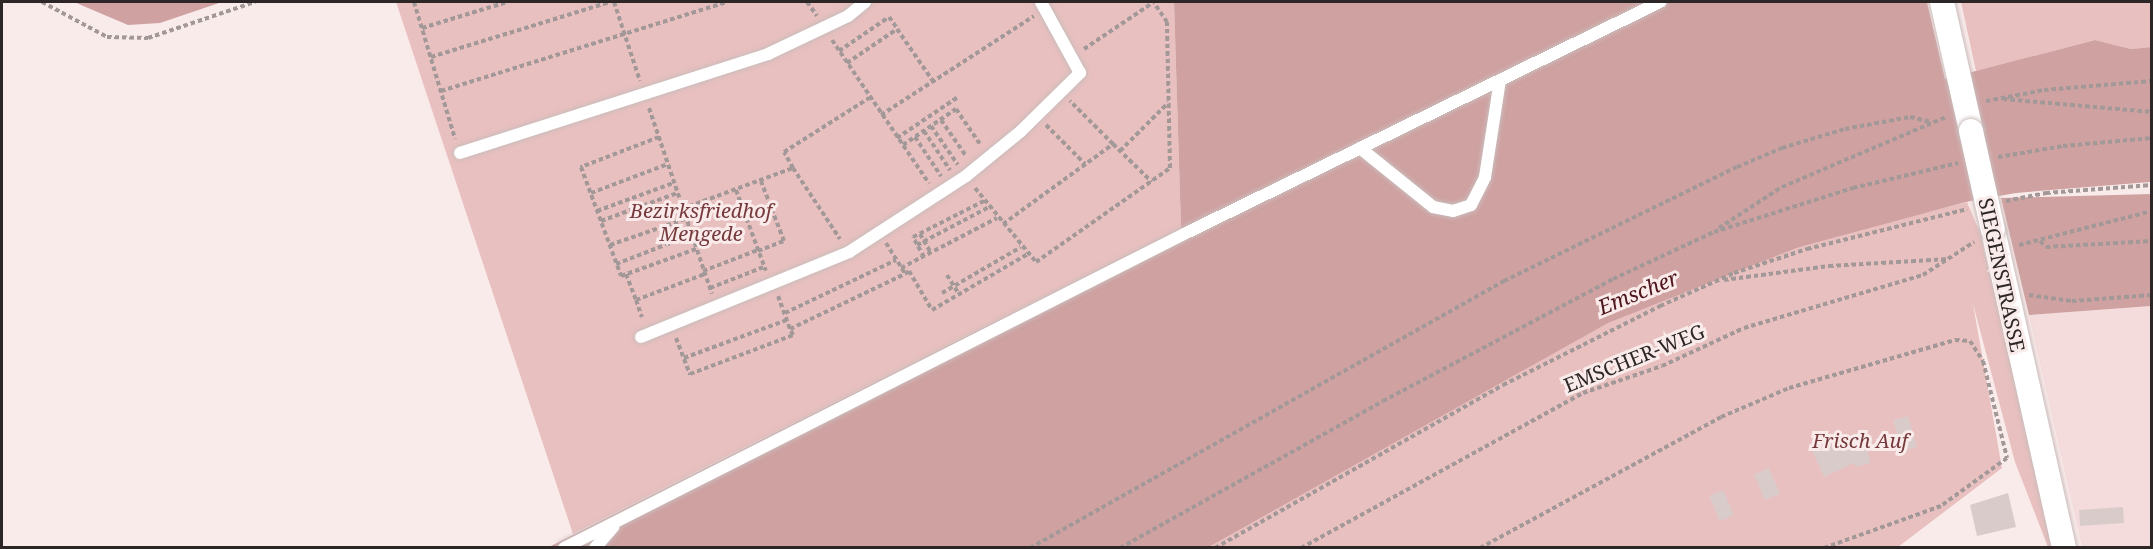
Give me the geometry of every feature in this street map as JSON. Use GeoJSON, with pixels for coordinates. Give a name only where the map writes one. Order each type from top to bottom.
{"type":"FeatureCollection","features":[{"type":"Feature","properties":{"kind":"street","name":"SIEGENSTRASSE"},"geometry":{"type":"LineString","coordinates":[[1942,2],[2064,548]]}},
{"type":"Feature","properties":{"kind":"lane"},"geometry":{"type":"LineString","coordinates":[[460,153],[768,54],[848,16],[865,2]]}},
{"type":"Feature","properties":{"kind":"lane"},"geometry":{"type":"LineString","coordinates":[[564,548],[915,368],[1660,2]]}},
{"type":"Feature","properties":{"kind":"lane"},"geometry":{"type":"LineString","coordinates":[[641,337],[773,286],[849,252],[957,182],[989,158],[1080,73],[1043,6]]}},
{"type":"Feature","properties":{"kind":"lane"},"geometry":{"type":"LineString","coordinates":[[1360,148],[1433,207],[1453,211],[1471,205],[1485,177],[1500,80]]}},
{"type":"Feature","properties":{"kind":"lane"},"geometry":{"type":"LineString","coordinates":[[595,548],[618,521]]}},
{"type":"Feature","properties":{"kind":"path"},"geometry":{"type":"LineString","coordinates":[[42,2],[107,37],[148,38],[255,2]]}},
{"type":"Feature","properties":{"kind":"path"},"geometry":{"type":"LineString","coordinates":[[414,2],[460,153]]}},
{"type":"Feature","properties":{"kind":"path"},"geometry":{"type":"LineString","coordinates":[[422,28],[507,2]]}},
{"type":"Feature","properties":{"kind":"path"},"geometry":{"type":"LineString","coordinates":[[431,57],[610,2]]}},
{"type":"Feature","properties":{"kind":"path"},"geometry":{"type":"LineString","coordinates":[[614,2],[673,183],[717,307]]}},
{"type":"Feature","properties":{"kind":"path"},"geometry":{"type":"LineString","coordinates":[[441,91],[727,2]]}},
{"type":"Feature","properties":{"kind":"path"},"geometry":{"type":"LineString","coordinates":[[807,2],[868,98],[902,145],[984,201],[1036,262],[1170,168],[1167,22],[1154,2],[1071,58]]}},
{"type":"Feature","properties":{"kind":"path"},"geometry":{"type":"LineString","coordinates":[[881,115],[1043,6]]}},
{"type":"Feature","properties":{"kind":"path"},"geometry":{"type":"LineString","coordinates":[[839,51],[889,17],[933,81]]}},
{"type":"Feature","properties":{"kind":"path"},"geometry":{"type":"LineString","coordinates":[[846,63],[897,28]]}},
{"type":"Feature","properties":{"kind":"path"},"geometry":{"type":"LineString","coordinates":[[1714,232],[1782,186],[1931,122],[1968,116],[1995,99],[2044,90],[2151,81]]}},
{"type":"Feature","properties":{"kind":"path"},"geometry":{"type":"LineString","coordinates":[[1061,92],[1152,182]]}},
{"type":"Feature","properties":{"kind":"path"},"geometry":{"type":"LineString","coordinates":[[897,138],[958,97]]}},
{"type":"Feature","properties":{"kind":"path"},"geometry":{"type":"LineString","coordinates":[[849,252],[784,152],[868,98]]}},
{"type":"Feature","properties":{"kind":"path"},"geometry":{"type":"LineString","coordinates":[[1995,99],[2151,112]]}},
{"type":"Feature","properties":{"kind":"path"},"geometry":{"type":"LineString","coordinates":[[1120,151],[1169,102]]}},
{"type":"Feature","properties":{"kind":"path"},"geometry":{"type":"LineString","coordinates":[[902,145],[956,109],[989,158]]}},
{"type":"Feature","properties":{"kind":"path"},"geometry":{"type":"LineString","coordinates":[[1036,116],[1085,164]]}},
{"type":"Feature","properties":{"kind":"path"},"geometry":{"type":"LineString","coordinates":[[1030,548],[1493,286],[1737,167],[1782,148],[1845,129],[1910,117],[1931,122]]}},
{"type":"Feature","properties":{"kind":"path"},"geometry":{"type":"LineString","coordinates":[[941,120],[957,182]]}},
{"type":"Feature","properties":{"kind":"path"},"geometry":{"type":"LineString","coordinates":[[931,126],[957,182]]}},
{"type":"Feature","properties":{"kind":"path"},"geometry":{"type":"LineString","coordinates":[[924,131],[957,182]]}},
{"type":"Feature","properties":{"kind":"path"},"geometry":{"type":"LineString","coordinates":[[659,137],[581,167],[621,276],[696,249]]}},
{"type":"Feature","properties":{"kind":"path"},"geometry":{"type":"LineString","coordinates":[[915,137],[957,182]]}},
{"type":"Feature","properties":{"kind":"path"},"geometry":{"type":"LineString","coordinates":[[1989,158],[2063,146],[2151,138]]}},
{"type":"Feature","properties":{"kind":"path"},"geometry":{"type":"LineString","coordinates":[[1003,224],[1113,144]]}},
{"type":"Feature","properties":{"kind":"path"},"geometry":{"type":"LineString","coordinates":[[1120,548],[1403,390],[1613,279],[1714,232],[1853,188],[1969,161]]}},
{"type":"Feature","properties":{"kind":"path"},"geometry":{"type":"LineString","coordinates":[[591,193],[668,164]]}},
{"type":"Feature","properties":{"kind":"path"},"geometry":{"type":"LineString","coordinates":[[682,208],[761,182],[793,168]]}},
{"type":"Feature","properties":{"kind":"path"},"geometry":{"type":"LineString","coordinates":[[636,300],[784,241],[761,182]]}},
{"type":"Feature","properties":{"kind":"path"},"geometry":{"type":"LineString","coordinates":[[597,211],[673,183]]}},
{"type":"Feature","properties":{"kind":"path"},"geometry":{"type":"LineString","coordinates":[[2003,201],[2046,192],[2151,185]]}},
{"type":"Feature","properties":{"kind":"path"},"geometry":{"type":"LineString","coordinates":[[671,325],[690,374],[793,335],[764,267],[736,190]]}},
{"type":"Feature","properties":{"kind":"path"},"geometry":{"type":"LineString","coordinates":[[601,221],[677,193]]}},
{"type":"Feature","properties":{"kind":"path"},"geometry":{"type":"LineString","coordinates":[[924,257],[913,237],[984,201]]}},
{"type":"Feature","properties":{"kind":"path"},"geometry":{"type":"LineString","coordinates":[[917,245],[989,207]]}},
{"type":"Feature","properties":{"kind":"path"},"geometry":{"type":"LineString","coordinates":[[1215,548],[1503,385],[1717,281],[1819,246],[1971,208]]}},
{"type":"Feature","properties":{"kind":"path"},"geometry":{"type":"LineString","coordinates":[[1995,240],[2040,241],[2151,211]]}},
{"type":"Feature","properties":{"kind":"path"},"geometry":{"type":"LineString","coordinates":[[901,268],[997,218]]}},
{"type":"Feature","properties":{"kind":"path"},"geometry":{"type":"LineString","coordinates":[[610,245],[686,219]]}},
{"type":"Feature","properties":{"kind":"path"},"geometry":{"type":"LineString","coordinates":[[880,233],[904,274]]}},
{"type":"Feature","properties":{"kind":"path"},"geometry":{"type":"LineString","coordinates":[[920,234],[931,253]]}},
{"type":"Feature","properties":{"kind":"path"},"geometry":{"type":"LineString","coordinates":[[616,264],[691,235]]}},
{"type":"Feature","properties":{"kind":"path"},"geometry":{"type":"LineString","coordinates":[[2040,241],[2046,247],[2151,242]]}},
{"type":"Feature","properties":{"kind":"path"},"geometry":{"type":"LineString","coordinates":[[942,293],[1021,247]]}},
{"type":"Feature","properties":{"kind":"path","name":"EMSCHER-WEG"},"geometry":{"type":"LineString","coordinates":[[1301,548],[1583,393],[1662,366],[1744,328],[1923,275],[1962,249]]}},
{"type":"Feature","properties":{"kind":"path"},"geometry":{"type":"LineString","coordinates":[[790,329],[909,271],[932,310],[1028,254]]}},
{"type":"Feature","properties":{"kind":"path"},"geometry":{"type":"LineString","coordinates":[[1717,281],[1829,266],[1950,259]]}},
{"type":"Feature","properties":{"kind":"path"},"geometry":{"type":"LineString","coordinates":[[785,313],[896,260]]}},
{"type":"Feature","properties":{"kind":"path"},"geometry":{"type":"LineString","coordinates":[[710,288],[764,267]]}},
{"type":"Feature","properties":{"kind":"path"},"geometry":{"type":"LineString","coordinates":[[626,274],[642,317]]}},
{"type":"Feature","properties":{"kind":"path"},"geometry":{"type":"LineString","coordinates":[[947,275],[959,294]]}},
{"type":"Feature","properties":{"kind":"path"},"geometry":{"type":"LineString","coordinates":[[2007,297],[2033,295],[2072,301],[2151,295]]}},
{"type":"Feature","properties":{"kind":"path"},"geometry":{"type":"LineString","coordinates":[[684,358],[787,320]]}},
{"type":"Feature","properties":{"kind":"path"},"geometry":{"type":"LineString","coordinates":[[1480,548],[1721,417],[1780,392],[1955,340],[1970,341],[1983,362],[2007,458],[1941,506],[1824,548]]}},
{"type":"Feature","properties":{"kind":"shaded area"},"geometry":{"type":"Polygon","coordinates":[[[74,2],[222,2],[160,23],[128,25],[74,2]]]}},
{"type":"Feature","properties":{"kind":"shaded area"},"geometry":{"type":"Polygon","coordinates":[[[1174,2],[1927,2],[1945,79],[2095,40],[2131,49],[2151,47],[2151,164],[2014,175],[1963,184],[1793,230],[1597,308],[1171,547],[547,548],[1181,228],[1174,2]]]}},
{"type":"Feature","properties":{"kind":"shaded area"},"geometry":{"type":"Polygon","coordinates":[[[2151,194],[2151,306],[2029,315],[2001,198],[2151,194]]]}},
{"type":"Feature","properties":{"kind":"shaded area"},"geometry":{"type":"Polygon","coordinates":[[[2151,306],[2151,547],[2082,547],[2029,315],[2151,306]]]}},
{"type":"Feature","properties":{"kind":"green space","name":"Bezirksfriedhof Mengede"},"geometry":{"type":"Polygon","coordinates":[[[396,2],[1174,2],[1181,228],[573,534],[396,2]]]}},
{"type":"Feature","properties":{"kind":"green space"},"geometry":{"type":"Polygon","coordinates":[[[1961,2],[2151,2],[2151,47],[2131,49],[2095,40],[1976,71],[1961,2]]]}},
{"type":"Feature","properties":{"kind":"green space","name":"Frisch Auf"},"geometry":{"type":"Polygon","coordinates":[[[1967,202],[1980,233],[2054,547],[2048,547],[2015,462],[1973,304],[2002,468],[1898,547],[1170,548],[1597,308],[1685,273],[1967,202]]]}},
{"type":"Feature","properties":{"kind":"building"},"geometry":{"type":"Polygon","coordinates":[[[1908,416],[1917,447],[1902,451],[1893,420],[1908,416]]]}},
{"type":"Feature","properties":{"kind":"building"},"geometry":{"type":"Polygon","coordinates":[[[1862,432],[1871,463],[1856,467],[1854,463],[1824,477],[1812,450],[1862,432]]]}},
{"type":"Feature","properties":{"kind":"building"},"geometry":{"type":"Polygon","coordinates":[[[1769,468],[1780,494],[1765,500],[1754,475],[1769,468]]]}},
{"type":"Feature","properties":{"kind":"building"},"geometry":{"type":"Polygon","coordinates":[[[1723,490],[1734,515],[1720,521],[1709,496],[1723,490]]]}},
{"type":"Feature","properties":{"kind":"building"},"geometry":{"type":"Polygon","coordinates":[[[2008,493],[2016,527],[1977,536],[1970,505],[2008,493]]]}},
{"type":"Feature","properties":{"kind":"building"},"geometry":{"type":"Polygon","coordinates":[[[2123,507],[2124,523],[2080,526],[2079,510],[2123,507]]]}},
{"type":"Feature","properties":{"kind":"waterway","name":"Emscher"},"geometry":{"type":"LineString","coordinates":[[1170,548],[1597,308],[1793,230],[1963,184],[2014,175],[2152,164]]}}]}
